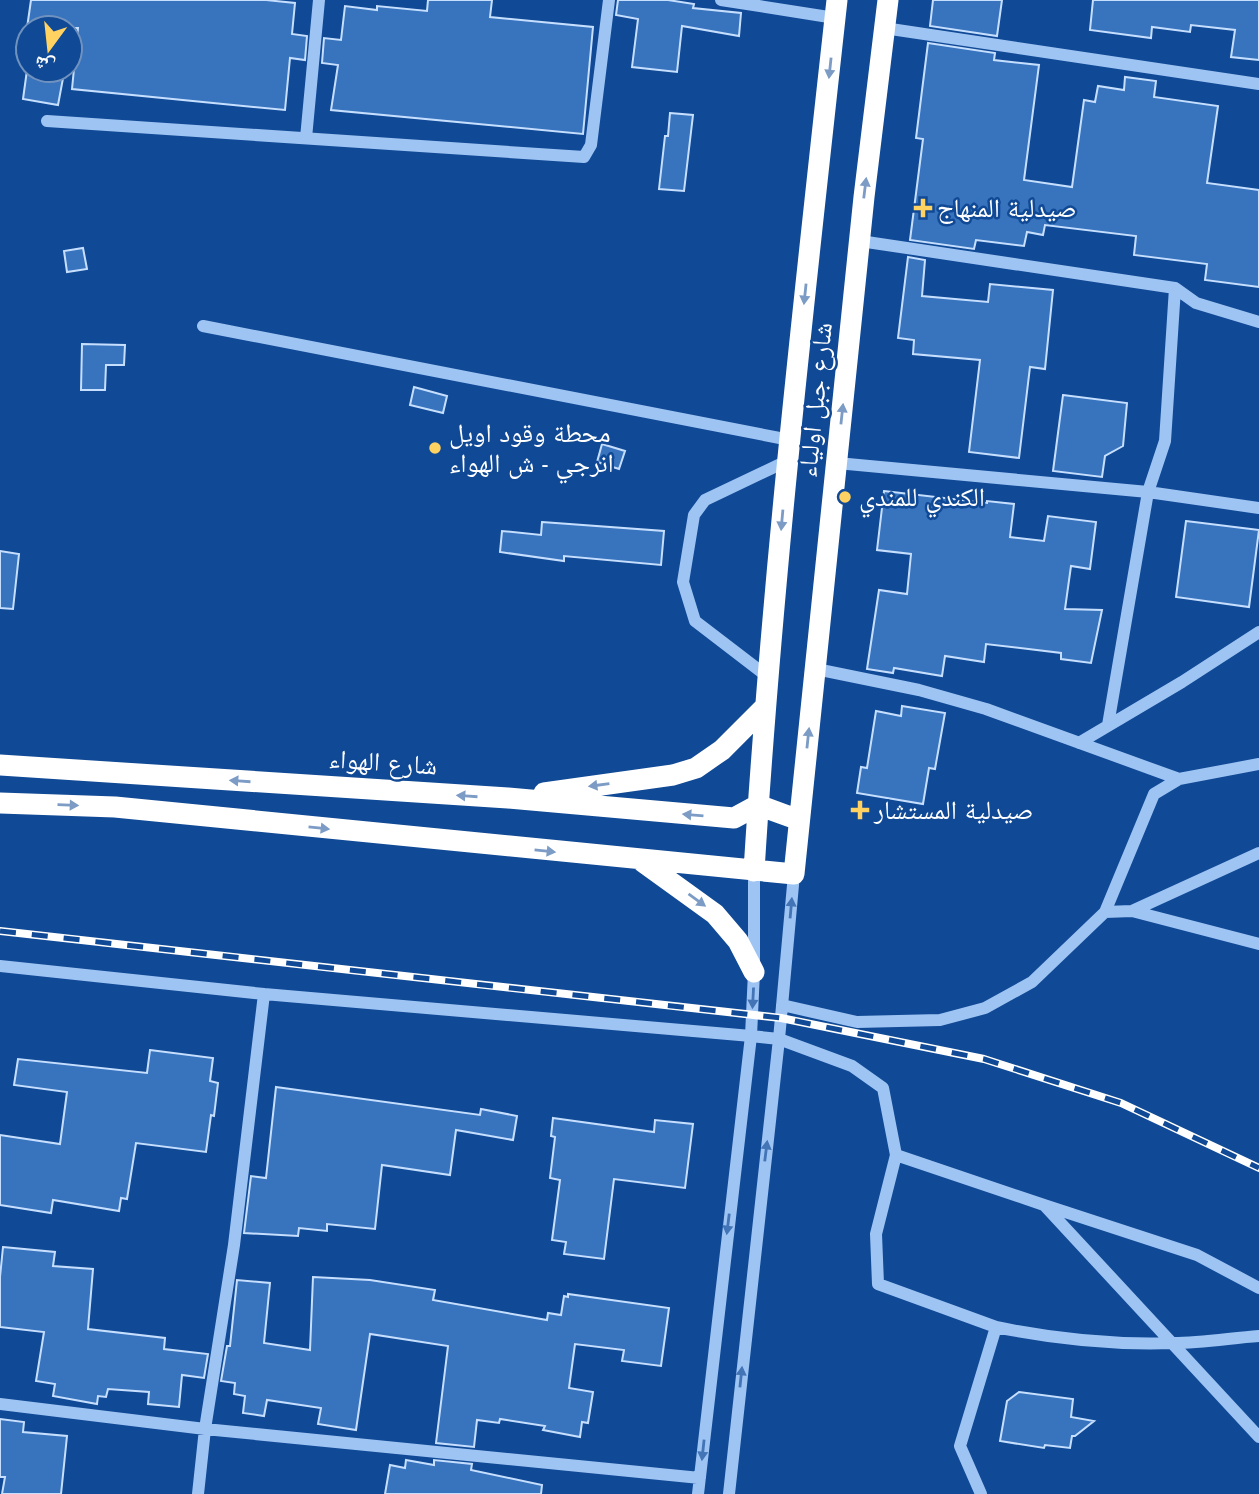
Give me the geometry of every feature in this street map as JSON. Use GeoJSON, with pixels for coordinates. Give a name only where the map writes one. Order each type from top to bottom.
{"type":"FeatureCollection","features":[{"type":"Feature","properties":{"kind":"highway","name":"شارع جبل اولياء"},"geometry":{"type":"LineString","coordinates":[[794,874],[888,0]]}},
{"type":"Feature","properties":{"kind":"highway","name":"شارع جبل اولياء"},"geometry":{"type":"LineString","coordinates":[[754,871],[765,707],[788,450],[836,9]]}},
{"type":"Feature","properties":{"kind":"highway"},"geometry":{"type":"LineString","coordinates":[[508,799],[673,775],[696,768],[722,750],[765,707]]}},
{"type":"Feature","properties":{"kind":"highway","name":"شارع الهواء"},"geometry":{"type":"LineString","coordinates":[[0,765],[508,799],[734,818],[758,805]]}},
{"type":"Feature","properties":{"kind":"highway"},"geometry":{"type":"LineString","coordinates":[[0,803],[115,807],[794,874]]}},
{"type":"Feature","properties":{"kind":"highway"},"geometry":{"type":"LineString","coordinates":[[758,805],[800,813]]}},
{"type":"Feature","properties":{"kind":"highway"},"geometry":{"type":"LineString","coordinates":[[641,860],[715,914],[738,941],[754,972]]}},
{"type":"Feature","properties":{"kind":"street"},"geometry":{"type":"LineString","coordinates":[[306,138],[319,0]]}},
{"type":"Feature","properties":{"kind":"street"},"geometry":{"type":"LineString","coordinates":[[47,121],[584,157],[591,145],[609,0]]}},
{"type":"Feature","properties":{"kind":"street"},"geometry":{"type":"LineString","coordinates":[[721,0],[836,9]]}},
{"type":"Feature","properties":{"kind":"street"},"geometry":{"type":"LineString","coordinates":[[884,27],[1259,84]]}},
{"type":"Feature","properties":{"kind":"street"},"geometry":{"type":"LineString","coordinates":[[860,241],[1175,288],[1196,303],[1259,322]]}},
{"type":"Feature","properties":{"kind":"street"},"geometry":{"type":"LineString","coordinates":[[1108,725],[1148,492],[1165,441],[1175,288]]}},
{"type":"Feature","properties":{"kind":"street"},"geometry":{"type":"LineString","coordinates":[[203,326],[788,450]]}},
{"type":"Feature","properties":{"kind":"street"},"geometry":{"type":"LineString","coordinates":[[768,677],[695,621],[683,582],[694,515],[705,500],[788,450]]}},
{"type":"Feature","properties":{"kind":"street"},"geometry":{"type":"LineString","coordinates":[[837,463],[1148,492],[1259,508]]}},
{"type":"Feature","properties":{"kind":"street"},"geometry":{"type":"LineString","coordinates":[[1079,743],[1182,682],[1259,632]]}},
{"type":"Feature","properties":{"kind":"street"},"geometry":{"type":"LineString","coordinates":[[816,669],[959,701],[1179,779]]}},
{"type":"Feature","properties":{"kind":"street"},"geometry":{"type":"LineString","coordinates":[[782,1005],[857,1022],[940,1020],[985,1008],[1032,982],[1105,912],[1154,794],[1179,779],[1259,764]]}},
{"type":"Feature","properties":{"kind":"street"},"geometry":{"type":"LineString","coordinates":[[1132,911],[1259,853]]}},
{"type":"Feature","properties":{"kind":"street"},"geometry":{"type":"LineString","coordinates":[[698,1494],[751,1036],[754,871]]}},
{"type":"Feature","properties":{"kind":"street"},"geometry":{"type":"LineString","coordinates":[[729,1494],[779,1039],[794,874]]}},
{"type":"Feature","properties":{"kind":"street"},"geometry":{"type":"LineString","coordinates":[[1105,912],[1132,911],[1259,944]]}},
{"type":"Feature","properties":{"kind":"street"},"geometry":{"type":"LineString","coordinates":[[0,966],[264,994],[779,1039],[852,1066],[883,1088],[895,1155],[876,1234],[878,1284],[996,1327],[1031,1334],[1105,1342],[1174,1343],[1259,1336]]}},
{"type":"Feature","properties":{"kind":"street"},"geometry":{"type":"LineString","coordinates":[[198,1494],[205,1429],[234,1245],[264,994]]}},
{"type":"Feature","properties":{"kind":"street"},"geometry":{"type":"LineString","coordinates":[[895,1155],[1197,1255],[1259,1288]]}},
{"type":"Feature","properties":{"kind":"street"},"geometry":{"type":"LineString","coordinates":[[1044,1205],[1259,1437]]}},
{"type":"Feature","properties":{"kind":"street"},"geometry":{"type":"LineString","coordinates":[[981,1494],[960,1446],[996,1327]]}},
{"type":"Feature","properties":{"kind":"street"},"geometry":{"type":"LineString","coordinates":[[0,1404],[205,1429],[700,1478]]}},
{"type":"Feature","properties":{"kind":"building"},"geometry":{"type":"Polygon","coordinates":[[[31,0],[266,0],[295,3],[292,34],[307,36],[305,60],[290,58],[285,110],[72,89],[72,84],[84,84],[84,14],[29,14],[31,0]]]}},
{"type":"Feature","properties":{"kind":"building"},"geometry":{"type":"Polygon","coordinates":[[[428,0],[492,0],[490,17],[593,27],[583,134],[331,110],[338,65],[322,63],[324,38],[341,40],[345,6],[427,11],[428,0]]]}},
{"type":"Feature","properties":{"kind":"building"},"geometry":{"type":"Polygon","coordinates":[[[618,0],[668,0],[694,4],[693,8],[741,13],[739,36],[682,26],[677,72],[632,67],[638,19],[616,15],[618,0]]]}},
{"type":"Feature","properties":{"kind":"building"},"geometry":{"type":"Polygon","coordinates":[[[933,0],[1002,0],[997,36],[930,26],[933,0]]]}},
{"type":"Feature","properties":{"kind":"building"},"geometry":{"type":"Polygon","coordinates":[[[1093,0],[1259,0],[1259,60],[1231,57],[1235,30],[1191,25],[1190,32],[1152,27],[1151,38],[1090,30],[1093,0]]]}},
{"type":"Feature","properties":{"kind":"building"},"geometry":{"type":"Polygon","coordinates":[[[928,43],[995,53],[994,60],[1039,65],[1024,180],[1072,187],[1084,100],[1095,102],[1098,86],[1124,90],[1125,77],[1156,81],[1154,97],[1218,106],[1207,183],[1259,190],[1259,287],[1205,280],[1207,264],[1134,255],[1136,236],[1045,225],[1043,235],[1027,232],[1024,246],[976,240],[974,249],[910,240],[923,139],[916,138],[928,43]]]}},
{"type":"Feature","properties":{"kind":"building"},"geometry":{"type":"Polygon","coordinates":[[[25,84],[62,84],[58,105],[23,99],[25,84]]]}},
{"type":"Feature","properties":{"kind":"building"},"geometry":{"type":"Polygon","coordinates":[[[670,113],[693,115],[684,191],[659,189],[670,113]]]}},
{"type":"Feature","properties":{"kind":"building"},"geometry":{"type":"Polygon","coordinates":[[[83,248],[87,269],[67,272],[64,251],[83,248]]]}},
{"type":"Feature","properties":{"kind":"building"},"geometry":{"type":"Polygon","coordinates":[[[908,257],[925,260],[922,296],[988,302],[990,284],[1053,290],[1045,369],[1030,367],[1019,458],[969,452],[980,360],[913,354],[914,340],[898,338],[908,257]]]}},
{"type":"Feature","properties":{"kind":"building"},"geometry":{"type":"Polygon","coordinates":[[[82,344],[125,345],[124,365],[106,365],[105,390],[81,390],[82,344]]]}},
{"type":"Feature","properties":{"kind":"building"},"geometry":{"type":"Polygon","coordinates":[[[414,387],[447,396],[443,413],[410,405],[414,387]]]}},
{"type":"Feature","properties":{"kind":"building"},"geometry":{"type":"Polygon","coordinates":[[[1063,395],[1127,403],[1123,446],[1105,456],[1102,477],[1053,471],[1063,395]]]}},
{"type":"Feature","properties":{"kind":"building"},"geometry":{"type":"Polygon","coordinates":[[[602,444],[625,451],[619,469],[597,462],[602,444]]]}},
{"type":"Feature","properties":{"kind":"building"},"geometry":{"type":"Polygon","coordinates":[[[884,491],[1014,504],[1010,537],[1044,541],[1048,516],[1096,522],[1090,569],[1071,566],[1065,609],[1102,610],[1091,663],[1061,659],[1061,653],[986,644],[984,662],[945,656],[942,676],[894,668],[893,673],[867,669],[879,590],[907,594],[911,554],[877,550],[884,491]]]}},
{"type":"Feature","properties":{"kind":"building"},"geometry":{"type":"Polygon","coordinates":[[[1186,521],[1259,530],[1249,607],[1176,597],[1186,521]]]}},
{"type":"Feature","properties":{"kind":"building"},"geometry":{"type":"Polygon","coordinates":[[[542,522],[664,531],[661,565],[564,556],[564,561],[500,552],[502,531],[541,535],[542,522]]]}},
{"type":"Feature","properties":{"kind":"building"},"geometry":{"type":"Polygon","coordinates":[[[0,551],[19,554],[13,609],[0,608],[0,551]]]}},
{"type":"Feature","properties":{"kind":"building"},"geometry":{"type":"Polygon","coordinates":[[[902,706],[945,713],[935,769],[929,768],[923,804],[857,793],[861,767],[867,768],[876,711],[901,716],[902,706]]]}},
{"type":"Feature","properties":{"kind":"building"},"geometry":{"type":"Polygon","coordinates":[[[150,1050],[213,1058],[210,1081],[218,1083],[206,1152],[136,1143],[127,1199],[121,1198],[119,1211],[53,1200],[51,1213],[0,1205],[0,1135],[60,1144],[67,1092],[14,1085],[18,1059],[147,1073],[150,1050]]]}},
{"type":"Feature","properties":{"kind":"building"},"geometry":{"type":"Polygon","coordinates":[[[276,1087],[480,1115],[481,1109],[517,1116],[513,1140],[456,1130],[450,1175],[382,1165],[375,1229],[327,1224],[327,1231],[299,1228],[298,1236],[244,1233],[251,1176],[266,1178],[276,1087]]]}},
{"type":"Feature","properties":{"kind":"building"},"geometry":{"type":"Polygon","coordinates":[[[553,1118],[654,1132],[655,1120],[693,1124],[685,1188],[614,1179],[604,1259],[564,1254],[566,1242],[552,1240],[560,1180],[550,1178],[555,1137],[551,1136],[553,1118]]]}},
{"type":"Feature","properties":{"kind":"building"},"geometry":{"type":"Polygon","coordinates":[[[3,1247],[55,1252],[53,1266],[93,1269],[88,1329],[165,1338],[164,1349],[208,1354],[204,1378],[182,1375],[179,1407],[148,1404],[149,1392],[108,1389],[106,1397],[98,1396],[97,1404],[53,1396],[55,1384],[36,1381],[44,1332],[0,1327],[3,1247]]]}},
{"type":"Feature","properties":{"kind":"building"},"geometry":{"type":"Polygon","coordinates":[[[313,1277],[370,1280],[435,1290],[433,1300],[547,1320],[548,1313],[561,1315],[564,1296],[568,1297],[568,1294],[669,1308],[661,1366],[622,1361],[624,1350],[575,1344],[569,1388],[593,1392],[588,1423],[582,1422],[580,1437],[543,1430],[545,1426],[500,1419],[499,1423],[477,1420],[474,1447],[436,1443],[448,1346],[370,1334],[356,1430],[318,1424],[321,1408],[267,1400],[264,1416],[243,1413],[245,1396],[234,1394],[235,1383],[221,1381],[227,1346],[230,1346],[237,1280],[270,1283],[264,1343],[310,1350],[313,1277]]]}},
{"type":"Feature","properties":{"kind":"building"},"geometry":{"type":"Polygon","coordinates":[[[1019,1392],[1073,1399],[1071,1417],[1094,1421],[1072,1436],[1070,1448],[1045,1445],[1044,1448],[1000,1441],[1007,1401],[1019,1392]]]}},
{"type":"Feature","properties":{"kind":"building"},"geometry":{"type":"Polygon","coordinates":[[[0,1419],[24,1422],[23,1432],[67,1436],[61,1494],[2,1494],[5,1477],[0,1477],[0,1419]]]}},
{"type":"Feature","properties":{"kind":"building"},"geometry":{"type":"Polygon","coordinates":[[[406,1460],[434,1465],[434,1460],[472,1464],[471,1470],[542,1485],[541,1494],[385,1494],[390,1465],[405,1468],[406,1460]]]}},
{"type":"Feature","properties":{"kind":"railway"},"geometry":{"type":"LineString","coordinates":[[0,931],[781,1018],[984,1059],[1121,1103],[1259,1168]]}},
{"type":"Feature","properties":{"kind":"place","name":"صيدلية المنهاج"},"geometry":{"type":"Point","coordinates":[923,208]}},
{"type":"Feature","properties":{"kind":"place","name":"محطة وقود اويل انرجي - ش الهواء"},"geometry":{"type":"Point","coordinates":[435,448]}},
{"type":"Feature","properties":{"kind":"place","name":"الكندي للمندي"},"geometry":{"type":"Point","coordinates":[845,497]}},
{"type":"Feature","properties":{"kind":"place","name":"صيدلية المستشار"},"geometry":{"type":"Point","coordinates":[860,810]}}]}
